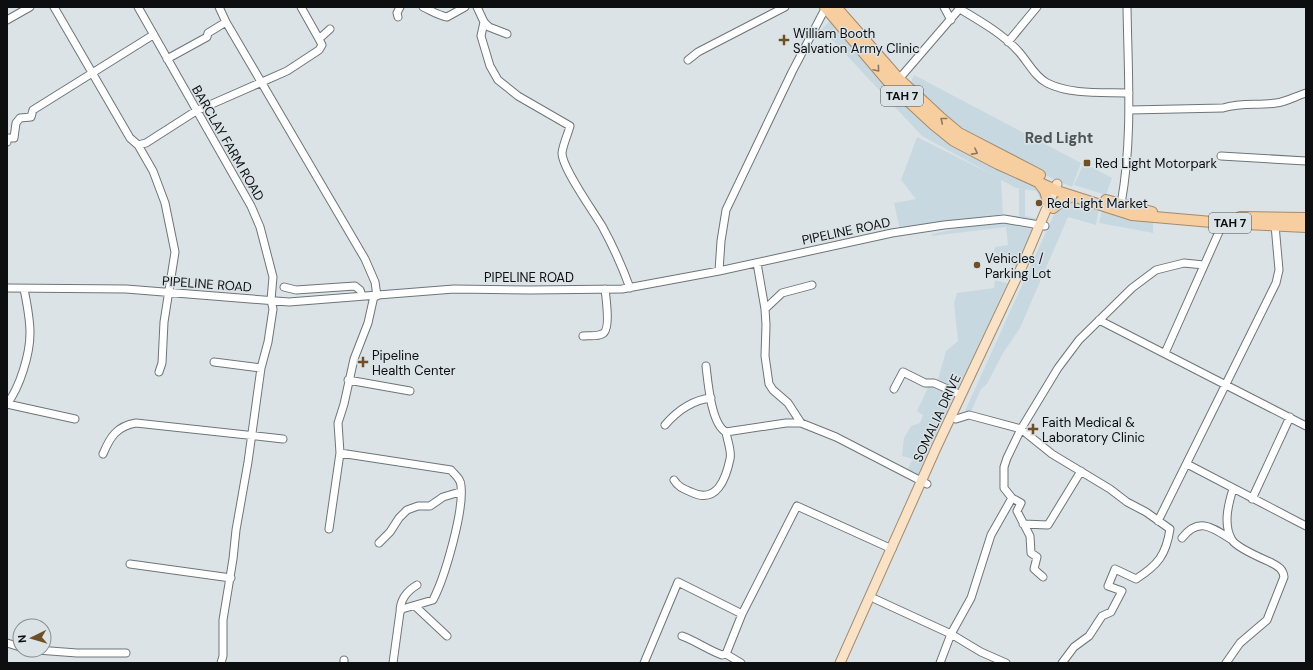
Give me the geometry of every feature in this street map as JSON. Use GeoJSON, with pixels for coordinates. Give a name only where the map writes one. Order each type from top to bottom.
{"type":"FeatureCollection","features":[{"type":"Feature","properties":{"kind":"highway","name":"TAH 7"},"geometry":{"type":"LineString","coordinates":[[836,7],[899,79],[959,133],[1073,196],[1132,215],[1223,223],[1306,226]]}},
{"type":"Feature","properties":{"kind":"highway","name":"TAH 7"},"geometry":{"type":"LineString","coordinates":[[825,8],[892,86],[933,124],[954,140],[998,164],[1058,188],[1155,212],[1224,217],[1306,218]]}},
{"type":"Feature","properties":{"kind":"highway"},"geometry":{"type":"LineString","coordinates":[[1038,181],[1045,191],[1051,206],[1073,196]]}},
{"type":"Feature","properties":{"kind":"main road","name":"SOMALIA DRIVE"},"geometry":{"type":"LineString","coordinates":[[846,663],[962,395],[1051,206],[1058,188]]}},
{"type":"Feature","properties":{"kind":"main road","name":"SOMALIA DRIVE"},"geometry":{"type":"LineString","coordinates":[[840,663],[892,549],[956,419],[1042,225]]}},
{"type":"Feature","properties":{"kind":"street"},"geometry":{"type":"LineString","coordinates":[[7,20],[30,7]]}},
{"type":"Feature","properties":{"kind":"street"},"geometry":{"type":"LineString","coordinates":[[54,7],[130,138],[138,145],[153,171],[165,203],[175,252],[166,306],[162,363],[159,372]]}},
{"type":"Feature","properties":{"kind":"street","name":"BARCLAY FARM ROAD"},"geometry":{"type":"LineString","coordinates":[[138,7],[196,112],[251,206],[260,227],[273,277],[271,300],[272,317],[261,368],[252,436],[236,530],[231,578],[224,620],[223,656],[221,663]]}},
{"type":"Feature","properties":{"kind":"street"},"geometry":{"type":"LineString","coordinates":[[219,7],[226,22],[365,259],[375,282],[376,296],[368,323],[354,359],[348,380],[344,404],[338,423],[340,454],[329,529]]}},
{"type":"Feature","properties":{"kind":"street"},"geometry":{"type":"LineString","coordinates":[[138,145],[146,143],[196,112],[288,71],[319,50],[322,45],[301,7]]}},
{"type":"Feature","properties":{"kind":"street"},"geometry":{"type":"LineString","coordinates":[[398,17],[397,12],[400,7]]}},
{"type":"Feature","properties":{"kind":"street"},"geometry":{"type":"LineString","coordinates":[[423,7],[431,10],[434,14],[447,17],[465,7]]}},
{"type":"Feature","properties":{"kind":"street"},"geometry":{"type":"LineString","coordinates":[[477,7],[484,22],[489,27],[508,34]]}},
{"type":"Feature","properties":{"kind":"street"},"geometry":{"type":"LineString","coordinates":[[688,60],[698,52],[785,7]]}},
{"type":"Feature","properties":{"kind":"street"},"geometry":{"type":"LineString","coordinates":[[944,7],[951,20]]}},
{"type":"Feature","properties":{"kind":"street"},"geometry":{"type":"LineString","coordinates":[[1008,42],[1037,7]]}},
{"type":"Feature","properties":{"kind":"street"},"geometry":{"type":"LineString","coordinates":[[1121,204],[1127,171],[1130,110],[1126,7]]}},
{"type":"Feature","properties":{"kind":"street"},"geometry":{"type":"LineString","coordinates":[[719,271],[721,241],[726,210],[792,72],[825,8]]}},
{"type":"Feature","properties":{"kind":"street"},"geometry":{"type":"LineString","coordinates":[[899,79],[961,8],[993,29],[1019,51],[1040,78],[1047,83],[1071,90],[1129,93]]}},
{"type":"Feature","properties":{"kind":"street"},"geometry":{"type":"LineString","coordinates":[[167,59],[207,37],[208,33],[226,22]]}},
{"type":"Feature","properties":{"kind":"street"},"geometry":{"type":"LineString","coordinates":[[484,22],[481,36],[490,66],[498,80],[518,96],[570,126],[562,152],[564,161],[575,184],[602,226],[616,252],[630,288]]}},
{"type":"Feature","properties":{"kind":"street"},"geometry":{"type":"LineString","coordinates":[[319,39],[330,29]]}},
{"type":"Feature","properties":{"kind":"street"},"geometry":{"type":"LineString","coordinates":[[7,142],[8,138],[14,138],[16,123],[20,118],[31,116],[33,110],[153,35]]}},
{"type":"Feature","properties":{"kind":"street"},"geometry":{"type":"LineString","coordinates":[[1130,110],[1223,108],[1238,104],[1271,104],[1306,93]]}},
{"type":"Feature","properties":{"kind":"street"},"geometry":{"type":"LineString","coordinates":[[1221,156],[1306,161]]}},
{"type":"Feature","properties":{"kind":"street","name":"PIPELINE ROAD"},"geometry":{"type":"LineString","coordinates":[[7,288],[126,290],[289,302],[454,289],[630,288],[719,271],[892,233],[944,225],[1004,219],[1042,225]]}},
{"type":"Feature","properties":{"kind":"street"},"geometry":{"type":"LineString","coordinates":[[1165,353],[1223,223]]}},
{"type":"Feature","properties":{"kind":"street"},"geometry":{"type":"LineString","coordinates":[[1158,520],[1276,283],[1279,270],[1275,225]]}},
{"type":"Feature","properties":{"kind":"street"},"geometry":{"type":"LineString","coordinates":[[757,263],[765,309],[765,356],[769,384],[772,390],[788,403],[801,423]]}},
{"type":"Feature","properties":{"kind":"street"},"geometry":{"type":"LineString","coordinates":[[1043,577],[1034,569],[1037,557],[1031,553],[1030,536],[1023,524],[1022,518],[1017,511],[1021,503],[1012,498],[1004,488],[1004,467],[1021,429],[1058,368],[1079,340],[1132,288],[1156,270],[1184,263],[1204,265]]}},
{"type":"Feature","properties":{"kind":"street"},"geometry":{"type":"LineString","coordinates":[[765,309],[782,293],[812,285]]}},
{"type":"Feature","properties":{"kind":"street"},"geometry":{"type":"LineString","coordinates":[[284,287],[296,290],[355,286],[360,290],[362,296]]}},
{"type":"Feature","properties":{"kind":"street"},"geometry":{"type":"LineString","coordinates":[[24,289],[30,333],[29,350],[21,377],[12,397],[7,404],[75,419]]}},
{"type":"Feature","properties":{"kind":"street"},"geometry":{"type":"LineString","coordinates":[[583,336],[601,335],[604,333],[607,326],[605,289]]}},
{"type":"Feature","properties":{"kind":"street"},"geometry":{"type":"LineString","coordinates":[[1099,320],[1306,426]]}},
{"type":"Feature","properties":{"kind":"street"},"geometry":{"type":"LineString","coordinates":[[214,362],[261,368]]}},
{"type":"Feature","properties":{"kind":"street"},"geometry":{"type":"LineString","coordinates":[[674,480],[682,488],[695,494],[702,495],[718,489],[725,480],[730,459],[726,432],[717,421],[711,398],[706,366]]}},
{"type":"Feature","properties":{"kind":"street"},"geometry":{"type":"LineString","coordinates":[[894,389],[904,372],[921,382],[934,383],[962,395]]}},
{"type":"Feature","properties":{"kind":"street"},"geometry":{"type":"LineString","coordinates":[[348,380],[410,391]]}},
{"type":"Feature","properties":{"kind":"street"},"geometry":{"type":"LineString","coordinates":[[665,425],[679,412],[698,400],[711,398]]}},
{"type":"Feature","properties":{"kind":"street"},"geometry":{"type":"LineString","coordinates":[[956,419],[969,415],[1021,429],[1052,454],[1081,471],[1170,529],[1168,545],[1154,568],[1136,580],[1115,569],[1108,586],[1122,591],[1114,609],[1112,612],[1102,616],[1089,636],[1074,647],[1062,663]]}},
{"type":"Feature","properties":{"kind":"street"},"geometry":{"type":"LineString","coordinates":[[1252,499],[1290,417]]}},
{"type":"Feature","properties":{"kind":"street"},"geometry":{"type":"LineString","coordinates":[[104,454],[114,434],[127,425],[136,423],[283,439]]}},
{"type":"Feature","properties":{"kind":"street"},"geometry":{"type":"LineString","coordinates":[[726,432],[786,423],[801,423],[848,443],[925,483]]}},
{"type":"Feature","properties":{"kind":"street"},"geometry":{"type":"LineString","coordinates":[[340,454],[451,470],[458,478],[461,486],[457,526],[440,585],[432,600],[402,609],[400,612]]}},
{"type":"Feature","properties":{"kind":"street"},"geometry":{"type":"LineString","coordinates":[[1187,464],[1306,526]]}},
{"type":"Feature","properties":{"kind":"street"},"geometry":{"type":"LineString","coordinates":[[1023,524],[1048,525],[1081,471]]}},
{"type":"Feature","properties":{"kind":"street"},"geometry":{"type":"LineString","coordinates":[[1232,540],[1228,529],[1226,511],[1233,489]]}},
{"type":"Feature","properties":{"kind":"street"},"geometry":{"type":"LineString","coordinates":[[379,543],[390,532],[399,518],[407,510],[418,506],[430,506],[443,497],[460,492]]}},
{"type":"Feature","properties":{"kind":"street"},"geometry":{"type":"LineString","coordinates":[[940,663],[951,634],[971,598],[991,535],[1012,498]]}},
{"type":"Feature","properties":{"kind":"street"},"geometry":{"type":"LineString","coordinates":[[726,654],[742,614],[797,506],[892,549]]}},
{"type":"Feature","properties":{"kind":"street"},"geometry":{"type":"LineString","coordinates":[[1182,538],[1188,531],[1197,526],[1209,527],[1280,568],[1284,577],[1267,620],[1240,643],[1228,661]]}},
{"type":"Feature","properties":{"kind":"street"},"geometry":{"type":"LineString","coordinates":[[130,564],[231,578]]}},
{"type":"Feature","properties":{"kind":"street"},"geometry":{"type":"LineString","coordinates":[[644,663],[678,582],[742,614]]}},
{"type":"Feature","properties":{"kind":"street"},"geometry":{"type":"LineString","coordinates":[[393,663],[402,600],[405,594],[417,585]]}},
{"type":"Feature","properties":{"kind":"street"},"geometry":{"type":"LineString","coordinates":[[875,599],[951,634],[981,652],[1006,663]]}},
{"type":"Feature","properties":{"kind":"street"},"geometry":{"type":"LineString","coordinates":[[415,606],[447,636]]}},
{"type":"Feature","properties":{"kind":"street"},"geometry":{"type":"LineString","coordinates":[[682,636],[695,640],[722,655],[726,654],[741,663]]}},
{"type":"Feature","properties":{"kind":"street"},"geometry":{"type":"LineString","coordinates":[[52,651],[126,653]]}},
{"type":"Feature","properties":{"kind":"shaded area"},"geometry":{"type":"Polygon","coordinates":[[[833,8],[940,131],[1046,191],[1044,205],[1036,191],[1016,188],[1001,180],[1003,214],[900,230],[894,203],[916,199],[901,180],[917,137],[995,176],[922,136],[822,29],[829,22],[833,8]]]}},
{"type":"Feature","properties":{"kind":"shaded area"},"geometry":{"type":"Polygon","coordinates":[[[914,75],[1081,163],[1072,187],[961,138],[907,92],[914,75]]]}},
{"type":"Feature","properties":{"kind":"shaded area"},"geometry":{"type":"Polygon","coordinates":[[[1084,163],[1112,178],[1106,195],[1074,185],[1084,163]]]}},
{"type":"Feature","properties":{"kind":"shaded area"},"geometry":{"type":"Polygon","coordinates":[[[1019,189],[1025,189],[1025,216],[1044,220],[1042,227],[1003,220],[913,229],[998,216],[1019,216],[1019,189]]]}},
{"type":"Feature","properties":{"kind":"shaded area"},"geometry":{"type":"Polygon","coordinates":[[[1062,197],[1099,208],[1096,225],[1068,217],[1020,328],[1003,353],[987,384],[981,389],[970,414],[965,411],[1062,197]]]}},
{"type":"Feature","properties":{"kind":"shaded area"},"geometry":{"type":"Polygon","coordinates":[[[1102,210],[1153,222],[1153,233],[1099,223],[1102,210]]]}},
{"type":"Feature","properties":{"kind":"shaded area"},"geometry":{"type":"Polygon","coordinates":[[[1004,223],[1040,231],[1022,271],[994,252],[995,247],[1008,245],[1006,227],[932,236],[932,234],[965,227],[1004,223]]]}},
{"type":"Feature","properties":{"kind":"shaded area"},"geometry":{"type":"Polygon","coordinates":[[[995,280],[1014,285],[925,478],[907,470],[913,459],[902,456],[904,438],[911,426],[920,423],[923,415],[917,411],[931,381],[938,379],[946,351],[958,341],[954,303],[957,293],[994,288],[995,280]]]}},
{"type":"Feature","properties":{"kind":"place","name":"William Booth Salvation Army Clinic"},"geometry":{"type":"Point","coordinates":[784,40]}},
{"type":"Feature","properties":{"kind":"place","name":"Red Light Motorpark"},"geometry":{"type":"Point","coordinates":[1087,163]}},
{"type":"Feature","properties":{"kind":"place","name":"Red Light Market"},"geometry":{"type":"Point","coordinates":[1039,203]}},
{"type":"Feature","properties":{"kind":"place","name":"Vehicles / Parking Lot"},"geometry":{"type":"Point","coordinates":[977,265]}},
{"type":"Feature","properties":{"kind":"place","name":"Pipeline Health Center"},"geometry":{"type":"Point","coordinates":[363,362]}},
{"type":"Feature","properties":{"kind":"place","name":"Faith Medical & Laboratory Clinic"},"geometry":{"type":"Point","coordinates":[1033,429]}},
{"type":"Feature","properties":{"kind":"district","name":"Red Light"},"geometry":{"type":"Point","coordinates":[1059,138]}}]}
